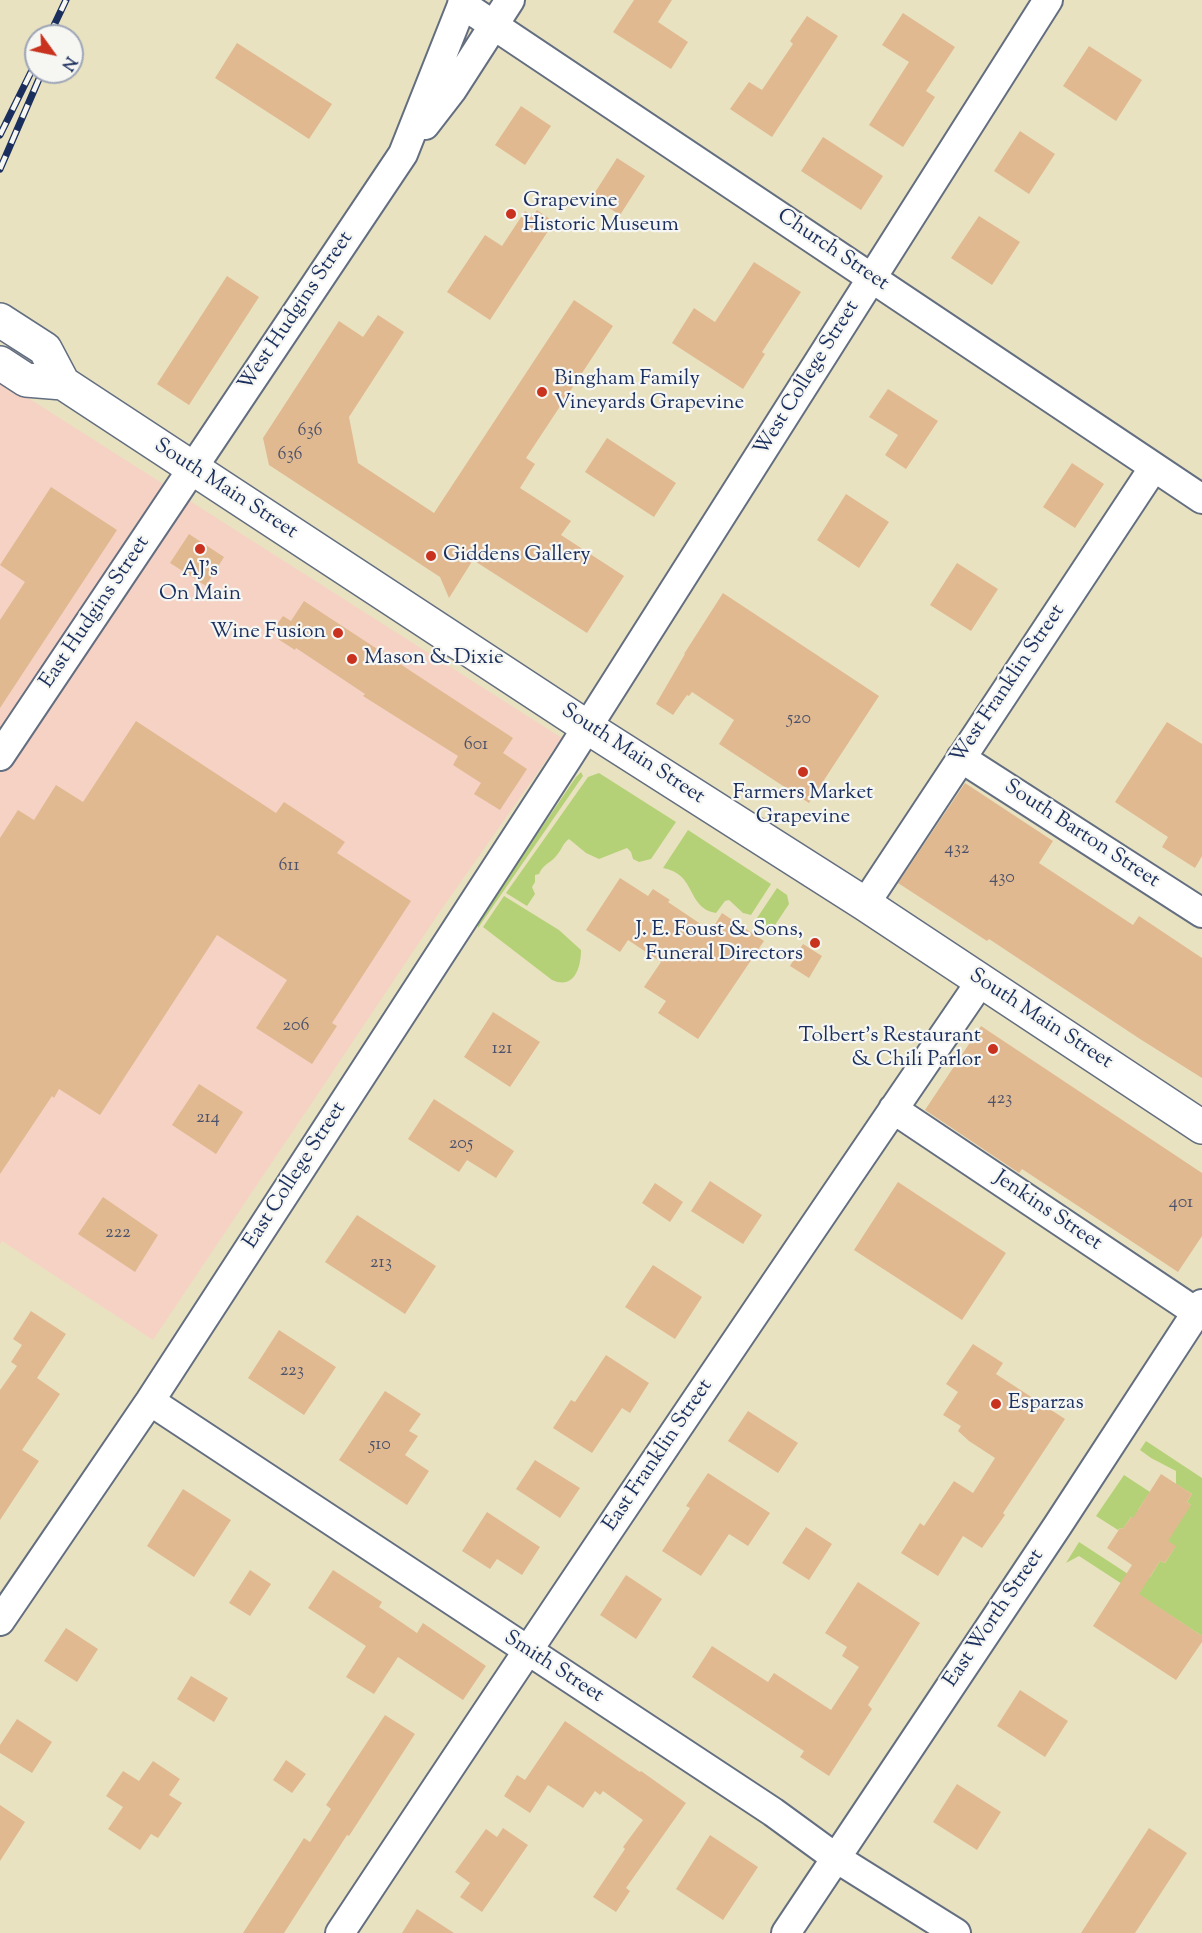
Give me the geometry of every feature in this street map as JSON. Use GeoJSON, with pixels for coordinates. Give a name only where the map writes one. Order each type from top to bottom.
{"type":"FeatureCollection","features":[{"type":"Feature","properties":{"kind":"main road","name":"South Main Street"},"geometry":{"type":"LineString","coordinates":[[0,320],[45,349],[63,383],[587,727],[865,904],[1202,1127]]}},
{"type":"Feature","properties":{"kind":"main road","name":"South Main Street"},"geometry":{"type":"LineString","coordinates":[[0,363],[26,380],[63,383]]}},
{"type":"Feature","properties":{"kind":"street","name":"West Hudgins Street"},"geometry":{"type":"LineString","coordinates":[[192,469],[403,154],[452,90],[510,0]]}},
{"type":"Feature","properties":{"kind":"street","name":"West College Street"},"geometry":{"type":"LineString","coordinates":[[587,727],[1048,0]]}},
{"type":"Feature","properties":{"kind":"street","name":"West Hudgins Street"},"geometry":{"type":"LineString","coordinates":[[403,154],[463,2]]}},
{"type":"Feature","properties":{"kind":"street","name":"Church Street"},"geometry":{"type":"LineString","coordinates":[[463,2],[1202,499]]}},
{"type":"Feature","properties":{"kind":"street","name":"West Franklin Street"},"geometry":{"type":"LineString","coordinates":[[865,904],[1154,467]]}},
{"type":"Feature","properties":{"kind":"street","name":"East Hudgins Street"},"geometry":{"type":"LineString","coordinates":[[0,756],[192,469]]}},
{"type":"Feature","properties":{"kind":"street","name":"East College Street"},"geometry":{"type":"LineString","coordinates":[[0,1621],[150,1401],[587,727]]}},
{"type":"Feature","properties":{"kind":"street","name":"South Barton Street"},"geometry":{"type":"LineString","coordinates":[[961,758],[1202,913]]}},
{"type":"Feature","properties":{"kind":"street","name":"East Franklin Street"},"geometry":{"type":"LineString","coordinates":[[340,1933],[527,1651],[892,1109],[981,981]]}},
{"type":"Feature","properties":{"kind":"street","name":"Jenkins Street"},"geometry":{"type":"LineString","coordinates":[[892,1109],[1200,1311]]}},
{"type":"Feature","properties":{"kind":"street","name":"East Worth Street"},"geometry":{"type":"LineString","coordinates":[[786,1933],[1200,1311]]}},
{"type":"Feature","properties":{"kind":"street","name":"Smith Street"},"geometry":{"type":"LineString","coordinates":[[150,1401],[772,1812],[836,1858],[956,1933]]}},
{"type":"Feature","properties":{"kind":"shaded area"},"geometry":{"type":"Polygon","coordinates":[[[0,380],[562,738],[441,910],[153,1340],[2,1241],[0,1244],[0,380]]]}},
{"type":"Feature","properties":{"kind":"green space"},"geometry":{"type":"Polygon","coordinates":[[[581,772],[583,776],[478,928],[478,921],[581,772]]]}},
{"type":"Feature","properties":{"kind":"green space"},"geometry":{"type":"Polygon","coordinates":[[[599,773],[676,822],[651,859],[639,862],[633,859],[627,848],[599,859],[586,853],[569,839],[555,858],[539,874],[535,875],[532,887],[535,894],[527,906],[506,893],[588,777],[599,773]]]}},
{"type":"Feature","properties":{"kind":"green space"},"geometry":{"type":"Polygon","coordinates":[[[688,830],[771,884],[751,915],[743,913],[729,900],[725,901],[716,913],[707,910],[700,905],[681,877],[674,871],[663,868],[688,830]]]}},
{"type":"Feature","properties":{"kind":"green space"},"geometry":{"type":"Polygon","coordinates":[[[777,888],[787,895],[789,904],[771,931],[762,926],[757,918],[777,888]]]}},
{"type":"Feature","properties":{"kind":"green space"},"geometry":{"type":"Polygon","coordinates":[[[504,896],[559,930],[581,950],[578,970],[571,980],[560,982],[552,980],[483,927],[504,896]]]}},
{"type":"Feature","properties":{"kind":"green space"},"geometry":{"type":"Polygon","coordinates":[[[1146,1441],[1202,1478],[1202,1636],[1079,1556],[1066,1563],[1079,1542],[1128,1574],[1150,1577],[1160,1561],[1165,1563],[1175,1547],[1131,1517],[1123,1529],[1118,1530],[1096,1516],[1124,1475],[1150,1492],[1138,1510],[1191,1505],[1187,1502],[1192,1494],[1176,1484],[1176,1471],[1140,1450],[1146,1441]]]}},
{"type":"Feature","properties":{"kind":"building"},"geometry":{"type":"Polygon","coordinates":[[[634,0],[672,0],[658,22],[688,42],[671,69],[613,32],[634,0]]]}},
{"type":"Feature","properties":{"kind":"building"},"geometry":{"type":"Polygon","coordinates":[[[903,13],[955,47],[926,91],[935,97],[903,147],[869,125],[909,62],[882,45],[903,13]]]}},
{"type":"Feature","properties":{"kind":"building"},"geometry":{"type":"Polygon","coordinates":[[[807,16],[838,36],[772,137],[730,109],[749,82],[762,90],[793,44],[790,41],[807,16]]]}},
{"type":"Feature","properties":{"kind":"building"},"geometry":{"type":"Polygon","coordinates":[[[237,43],[332,104],[309,139],[215,78],[237,43]]]}},
{"type":"Feature","properties":{"kind":"building"},"geometry":{"type":"Polygon","coordinates":[[[1089,46],[1142,80],[1116,121],[1063,86],[1089,46]]]}},
{"type":"Feature","properties":{"kind":"building"},"geometry":{"type":"Polygon","coordinates":[[[521,106],[551,126],[525,165],[495,145],[521,106]]]}},
{"type":"Feature","properties":{"kind":"building"},"geometry":{"type":"Polygon","coordinates":[[[1020,131],[1055,154],[1029,194],[994,171],[1020,131]]]}},
{"type":"Feature","properties":{"kind":"building"},"geometry":{"type":"Polygon","coordinates":[[[823,137],[883,176],[861,210],[801,171],[823,137]]]}},
{"type":"Feature","properties":{"kind":"building"},"geometry":{"type":"Polygon","coordinates":[[[617,158],[645,176],[620,215],[592,197],[617,158]]]}},
{"type":"Feature","properties":{"kind":"building"},"geometry":{"type":"Polygon","coordinates":[[[537,210],[554,222],[490,320],[447,292],[485,235],[502,246],[525,211],[533,216],[537,210]]]}},
{"type":"Feature","properties":{"kind":"building"},"geometry":{"type":"Polygon","coordinates":[[[979,216],[1020,242],[992,285],[951,258],[979,216]]]}},
{"type":"Feature","properties":{"kind":"building"},"geometry":{"type":"Polygon","coordinates":[[[754,262],[801,292],[762,352],[765,354],[743,389],[672,343],[694,308],[715,322],[754,262]]]}},
{"type":"Feature","properties":{"kind":"building"},"geometry":{"type":"Polygon","coordinates":[[[227,276],[259,297],[189,405],[157,384],[227,276]]]}},
{"type":"Feature","properties":{"kind":"building"},"geometry":{"type":"Polygon","coordinates":[[[574,300],[613,326],[526,458],[535,464],[520,488],[571,521],[561,535],[624,576],[587,633],[473,560],[449,598],[440,577],[269,465],[263,438],[339,321],[363,337],[378,315],[404,332],[349,417],[358,463],[434,513],[574,300]]]}},
{"type":"Feature","properties":{"kind":"building"},"geometry":{"type":"Polygon","coordinates":[[[888,389],[938,421],[906,469],[885,455],[898,435],[869,417],[888,389]]]}},
{"type":"Feature","properties":{"kind":"building"},"geometry":{"type":"Polygon","coordinates":[[[607,438],[676,483],[654,517],[585,472],[607,438]]]}},
{"type":"Feature","properties":{"kind":"building"},"geometry":{"type":"Polygon","coordinates":[[[1072,463],[1104,484],[1075,528],[1043,507],[1072,463]]]}},
{"type":"Feature","properties":{"kind":"building"},"geometry":{"type":"Polygon","coordinates":[[[51,487],[117,530],[0,708],[0,620],[25,582],[0,565],[51,487]]]}},
{"type":"Feature","properties":{"kind":"building"},"geometry":{"type":"Polygon","coordinates":[[[846,494],[889,522],[859,568],[817,540],[846,494]]]}},
{"type":"Feature","properties":{"kind":"building"},"geometry":{"type":"Polygon","coordinates":[[[189,534],[224,557],[206,586],[170,563],[189,534]]]}},
{"type":"Feature","properties":{"kind":"building"},"geometry":{"type":"Polygon","coordinates":[[[957,563],[998,589],[971,631],[930,605],[957,563]]]}},
{"type":"Feature","properties":{"kind":"building"},"geometry":{"type":"Polygon","coordinates":[[[723,593],[879,696],[809,803],[719,744],[734,720],[692,692],[689,696],[687,695],[673,715],[656,704],[684,654],[723,593]]]}},
{"type":"Feature","properties":{"kind":"building"},"geometry":{"type":"Polygon","coordinates":[[[304,601],[513,738],[503,753],[527,769],[500,810],[474,794],[481,783],[453,765],[458,756],[363,696],[365,694],[296,648],[295,650],[278,639],[280,636],[272,631],[283,616],[291,621],[304,601]]]}},
{"type":"Feature","properties":{"kind":"building"},"geometry":{"type":"Polygon","coordinates":[[[136,721],[276,813],[284,802],[345,842],[337,853],[411,901],[332,1023],[337,1026],[312,1064],[256,1028],[287,980],[217,935],[100,1115],[59,1089],[0,1174],[0,838],[18,810],[34,820],[56,785],[83,802],[136,721]]]}},
{"type":"Feature","properties":{"kind":"building"},"geometry":{"type":"Polygon","coordinates":[[[1167,722],[1202,744],[1202,856],[1195,868],[1162,847],[1168,837],[1115,802],[1167,722]]]}},
{"type":"Feature","properties":{"kind":"building"},"geometry":{"type":"Polygon","coordinates":[[[965,783],[1053,841],[1039,863],[1133,925],[1139,916],[1202,958],[1202,1078],[989,939],[987,941],[898,883],[965,783]]]}},
{"type":"Feature","properties":{"kind":"building"},"geometry":{"type":"Polygon","coordinates":[[[620,878],[648,896],[653,889],[711,931],[722,913],[764,941],[698,1039],[658,1013],[666,1001],[644,987],[661,962],[628,940],[620,952],[586,930],[620,878]]]}},
{"type":"Feature","properties":{"kind":"building"},"geometry":{"type":"Polygon","coordinates":[[[803,944],[822,956],[809,978],[790,966],[803,944]]]}},
{"type":"Feature","properties":{"kind":"building"},"geometry":{"type":"Polygon","coordinates":[[[493,1012],[540,1042],[510,1087],[464,1057],[493,1012]]]}},
{"type":"Feature","properties":{"kind":"building"},"geometry":{"type":"Polygon","coordinates":[[[981,1026],[1202,1173],[1202,1236],[1178,1272],[1022,1169],[1019,1173],[925,1110],[981,1026]]]}},
{"type":"Feature","properties":{"kind":"building"},"geometry":{"type":"Polygon","coordinates":[[[199,1084],[243,1112],[216,1154],[172,1125],[199,1084]]]}},
{"type":"Feature","properties":{"kind":"building"},"geometry":{"type":"Polygon","coordinates":[[[434,1099],[514,1151],[496,1178],[467,1160],[459,1172],[408,1139],[434,1099]]]}},
{"type":"Feature","properties":{"kind":"building"},"geometry":{"type":"Polygon","coordinates":[[[710,1181],[762,1215],[743,1244],[691,1211],[710,1181]]]}},
{"type":"Feature","properties":{"kind":"building"},"geometry":{"type":"Polygon","coordinates":[[[898,1182],[1006,1253],[962,1320],[854,1250],[898,1182]]]}},
{"type":"Feature","properties":{"kind":"building"},"geometry":{"type":"Polygon","coordinates":[[[655,1183],[683,1202],[670,1222],[642,1203],[655,1183]]]}},
{"type":"Feature","properties":{"kind":"building"},"geometry":{"type":"Polygon","coordinates":[[[103,1197],[158,1235],[135,1272],[78,1234],[103,1197]]]}},
{"type":"Feature","properties":{"kind":"building"},"geometry":{"type":"Polygon","coordinates":[[[357,1215],[436,1266],[405,1314],[325,1262],[357,1215]]]}},
{"type":"Feature","properties":{"kind":"building"},"geometry":{"type":"Polygon","coordinates":[[[653,1265],[702,1297],[675,1339],[625,1307],[653,1265]]]}},
{"type":"Feature","properties":{"kind":"building"},"geometry":{"type":"Polygon","coordinates":[[[31,1311],[66,1334],[37,1378],[60,1394],[22,1450],[39,1461],[0,1520],[0,1390],[17,1366],[11,1362],[22,1345],[13,1339],[31,1311]]]}},
{"type":"Feature","properties":{"kind":"building"},"geometry":{"type":"Polygon","coordinates":[[[279,1330],[336,1367],[304,1415],[248,1378],[279,1330]]]}},
{"type":"Feature","properties":{"kind":"building"},"geometry":{"type":"Polygon","coordinates":[[[973,1344],[1003,1363],[996,1374],[1065,1419],[982,1548],[963,1536],[938,1576],[901,1553],[920,1523],[924,1526],[954,1481],[973,1493],[995,1458],[969,1441],[958,1431],[961,1426],[943,1415],[958,1392],[946,1384],[973,1344]]]}},
{"type":"Feature","properties":{"kind":"building"},"geometry":{"type":"Polygon","coordinates":[[[606,1355],[649,1383],[630,1413],[622,1408],[592,1453],[553,1428],[571,1400],[575,1402],[606,1355]]]}},
{"type":"Feature","properties":{"kind":"building"},"geometry":{"type":"Polygon","coordinates":[[[385,1391],[421,1414],[409,1431],[418,1436],[405,1455],[429,1471],[407,1505],[339,1460],[385,1391]]]}},
{"type":"Feature","properties":{"kind":"building"},"geometry":{"type":"Polygon","coordinates":[[[748,1411],[798,1443],[778,1473],[728,1441],[748,1411]]]}},
{"type":"Feature","properties":{"kind":"building"},"geometry":{"type":"Polygon","coordinates":[[[535,1460],[580,1488],[560,1518],[516,1489],[535,1460]]]}},
{"type":"Feature","properties":{"kind":"building"},"geometry":{"type":"Polygon","coordinates":[[[708,1473],[770,1513],[748,1546],[729,1534],[701,1576],[662,1551],[690,1508],[686,1506],[708,1473]]]}},
{"type":"Feature","properties":{"kind":"building"},"geometry":{"type":"Polygon","coordinates":[[[1161,1474],[1192,1494],[1187,1502],[1191,1505],[1168,1541],[1176,1546],[1165,1563],[1160,1561],[1139,1594],[1202,1636],[1202,1642],[1176,1680],[1093,1626],[1132,1565],[1107,1548],[1120,1528],[1123,1529],[1131,1517],[1133,1518],[1161,1474]]]}},
{"type":"Feature","properties":{"kind":"building"},"geometry":{"type":"Polygon","coordinates":[[[183,1489],[231,1520],[194,1577],[147,1546],[183,1489]]]}},
{"type":"Feature","properties":{"kind":"building"},"geometry":{"type":"Polygon","coordinates":[[[487,1512],[540,1547],[522,1575],[497,1559],[490,1569],[462,1551],[487,1512]]]}},
{"type":"Feature","properties":{"kind":"building"},"geometry":{"type":"Polygon","coordinates":[[[806,1527],[832,1544],[809,1580],[782,1563],[806,1527]]]}},
{"type":"Feature","properties":{"kind":"building"},"geometry":{"type":"Polygon","coordinates":[[[250,1570],[271,1584],[250,1616],[229,1603],[250,1570]]]}},
{"type":"Feature","properties":{"kind":"building"},"geometry":{"type":"Polygon","coordinates":[[[333,1570],[382,1602],[379,1607],[417,1633],[423,1623],[486,1666],[463,1700],[398,1657],[374,1694],[346,1677],[366,1646],[308,1608],[333,1570]]]}},
{"type":"Feature","properties":{"kind":"building"},"geometry":{"type":"Polygon","coordinates":[[[626,1575],[662,1599],[636,1639],[600,1615],[626,1575]]]}},
{"type":"Feature","properties":{"kind":"building"},"geometry":{"type":"Polygon","coordinates":[[[858,1582],[920,1623],[868,1705],[872,1709],[829,1776],[800,1757],[804,1751],[692,1677],[712,1646],[768,1682],[774,1673],[831,1710],[859,1667],[842,1656],[847,1647],[825,1633],[858,1582]]]}},
{"type":"Feature","properties":{"kind":"building"},"geometry":{"type":"Polygon","coordinates":[[[66,1628],[98,1649],[77,1682],[44,1661],[66,1628]]]}},
{"type":"Feature","properties":{"kind":"building"},"geometry":{"type":"Polygon","coordinates":[[[191,1676],[228,1698],[214,1722],[177,1699],[191,1676]]]}},
{"type":"Feature","properties":{"kind":"building"},"geometry":{"type":"Polygon","coordinates":[[[1020,1690],[1068,1721],[1045,1757],[997,1726],[1020,1690]]]}},
{"type":"Feature","properties":{"kind":"building"},"geometry":{"type":"Polygon","coordinates":[[[385,1715],[415,1734],[349,1836],[347,1835],[284,1933],[243,1933],[304,1838],[310,1842],[331,1809],[326,1805],[385,1715]]]}},
{"type":"Feature","properties":{"kind":"building"},"geometry":{"type":"Polygon","coordinates":[[[17,1719],[52,1742],[32,1773],[0,1753],[0,1745],[17,1719]]]}},
{"type":"Feature","properties":{"kind":"building"},"geometry":{"type":"Polygon","coordinates":[[[565,1721],[686,1803],[626,1888],[630,1891],[616,1912],[593,1897],[625,1849],[623,1847],[643,1820],[603,1791],[600,1795],[595,1791],[583,1808],[548,1785],[530,1813],[504,1796],[517,1775],[525,1780],[565,1721]]]}},
{"type":"Feature","properties":{"kind":"building"},"geometry":{"type":"Polygon","coordinates":[[[286,1760],[306,1774],[292,1793],[273,1780],[286,1760]]]}},
{"type":"Feature","properties":{"kind":"building"},"geometry":{"type":"Polygon","coordinates":[[[153,1761],[180,1779],[169,1795],[182,1803],[158,1838],[151,1834],[140,1850],[108,1829],[123,1807],[106,1796],[123,1771],[139,1781],[153,1761]]]}},
{"type":"Feature","properties":{"kind":"building"},"geometry":{"type":"Polygon","coordinates":[[[957,1784],[1001,1812],[977,1850],[933,1822],[957,1784]]]}},
{"type":"Feature","properties":{"kind":"building"},"geometry":{"type":"Polygon","coordinates":[[[0,1805],[25,1822],[0,1861],[0,1805]]]}},
{"type":"Feature","properties":{"kind":"building"},"geometry":{"type":"Polygon","coordinates":[[[503,1828],[528,1845],[482,1912],[460,1897],[470,1883],[455,1872],[486,1829],[497,1837],[503,1828]]]}},
{"type":"Feature","properties":{"kind":"building"},"geometry":{"type":"Polygon","coordinates":[[[1149,1828],[1187,1853],[1135,1933],[1081,1933],[1149,1828]]]}},
{"type":"Feature","properties":{"kind":"building"},"geometry":{"type":"Polygon","coordinates":[[[710,1835],[758,1867],[723,1920],[676,1889],[710,1835]]]}},
{"type":"Feature","properties":{"kind":"building"},"geometry":{"type":"Polygon","coordinates":[[[417,1909],[454,1933],[402,1933],[417,1909]]]}},
{"type":"Feature","properties":{"kind":"railway"},"geometry":{"type":"LineString","coordinates":[[55,24],[66,0]]}},
{"type":"Feature","properties":{"kind":"railway"},"geometry":{"type":"LineString","coordinates":[[0,135],[25,84]]}},
{"type":"Feature","properties":{"kind":"railway"},"geometry":{"type":"LineString","coordinates":[[0,169],[37,84]]}},
{"type":"Feature","properties":{"kind":"place","name":"Grapevine Historic Museum"},"geometry":{"type":"Point","coordinates":[511,214]}},
{"type":"Feature","properties":{"kind":"place","name":"Bingham Family Vineyards Grapevine"},"geometry":{"type":"Point","coordinates":[542,392]}},
{"type":"Feature","properties":{"kind":"place","name":"AJ’s On Main"},"geometry":{"type":"Point","coordinates":[200,549]}},
{"type":"Feature","properties":{"kind":"place","name":"Giddens Gallery"},"geometry":{"type":"Point","coordinates":[431,556]}},
{"type":"Feature","properties":{"kind":"place","name":"Wine Fusion"},"geometry":{"type":"Point","coordinates":[338,633]}},
{"type":"Feature","properties":{"kind":"place","name":"Mason & Dixie"},"geometry":{"type":"Point","coordinates":[352,659]}},
{"type":"Feature","properties":{"kind":"place","name":"Farmers Market Grapevine"},"geometry":{"type":"Point","coordinates":[803,772]}},
{"type":"Feature","properties":{"kind":"place","name":"J. E. Foust & Sons, Funeral Directors"},"geometry":{"type":"Point","coordinates":[815,943]}},
{"type":"Feature","properties":{"kind":"place","name":"Tolbert’s Restaurant & Chili Parlor"},"geometry":{"type":"Point","coordinates":[993,1049]}},
{"type":"Feature","properties":{"kind":"place","name":"Esparzas"},"geometry":{"type":"Point","coordinates":[996,1404]}}]}
